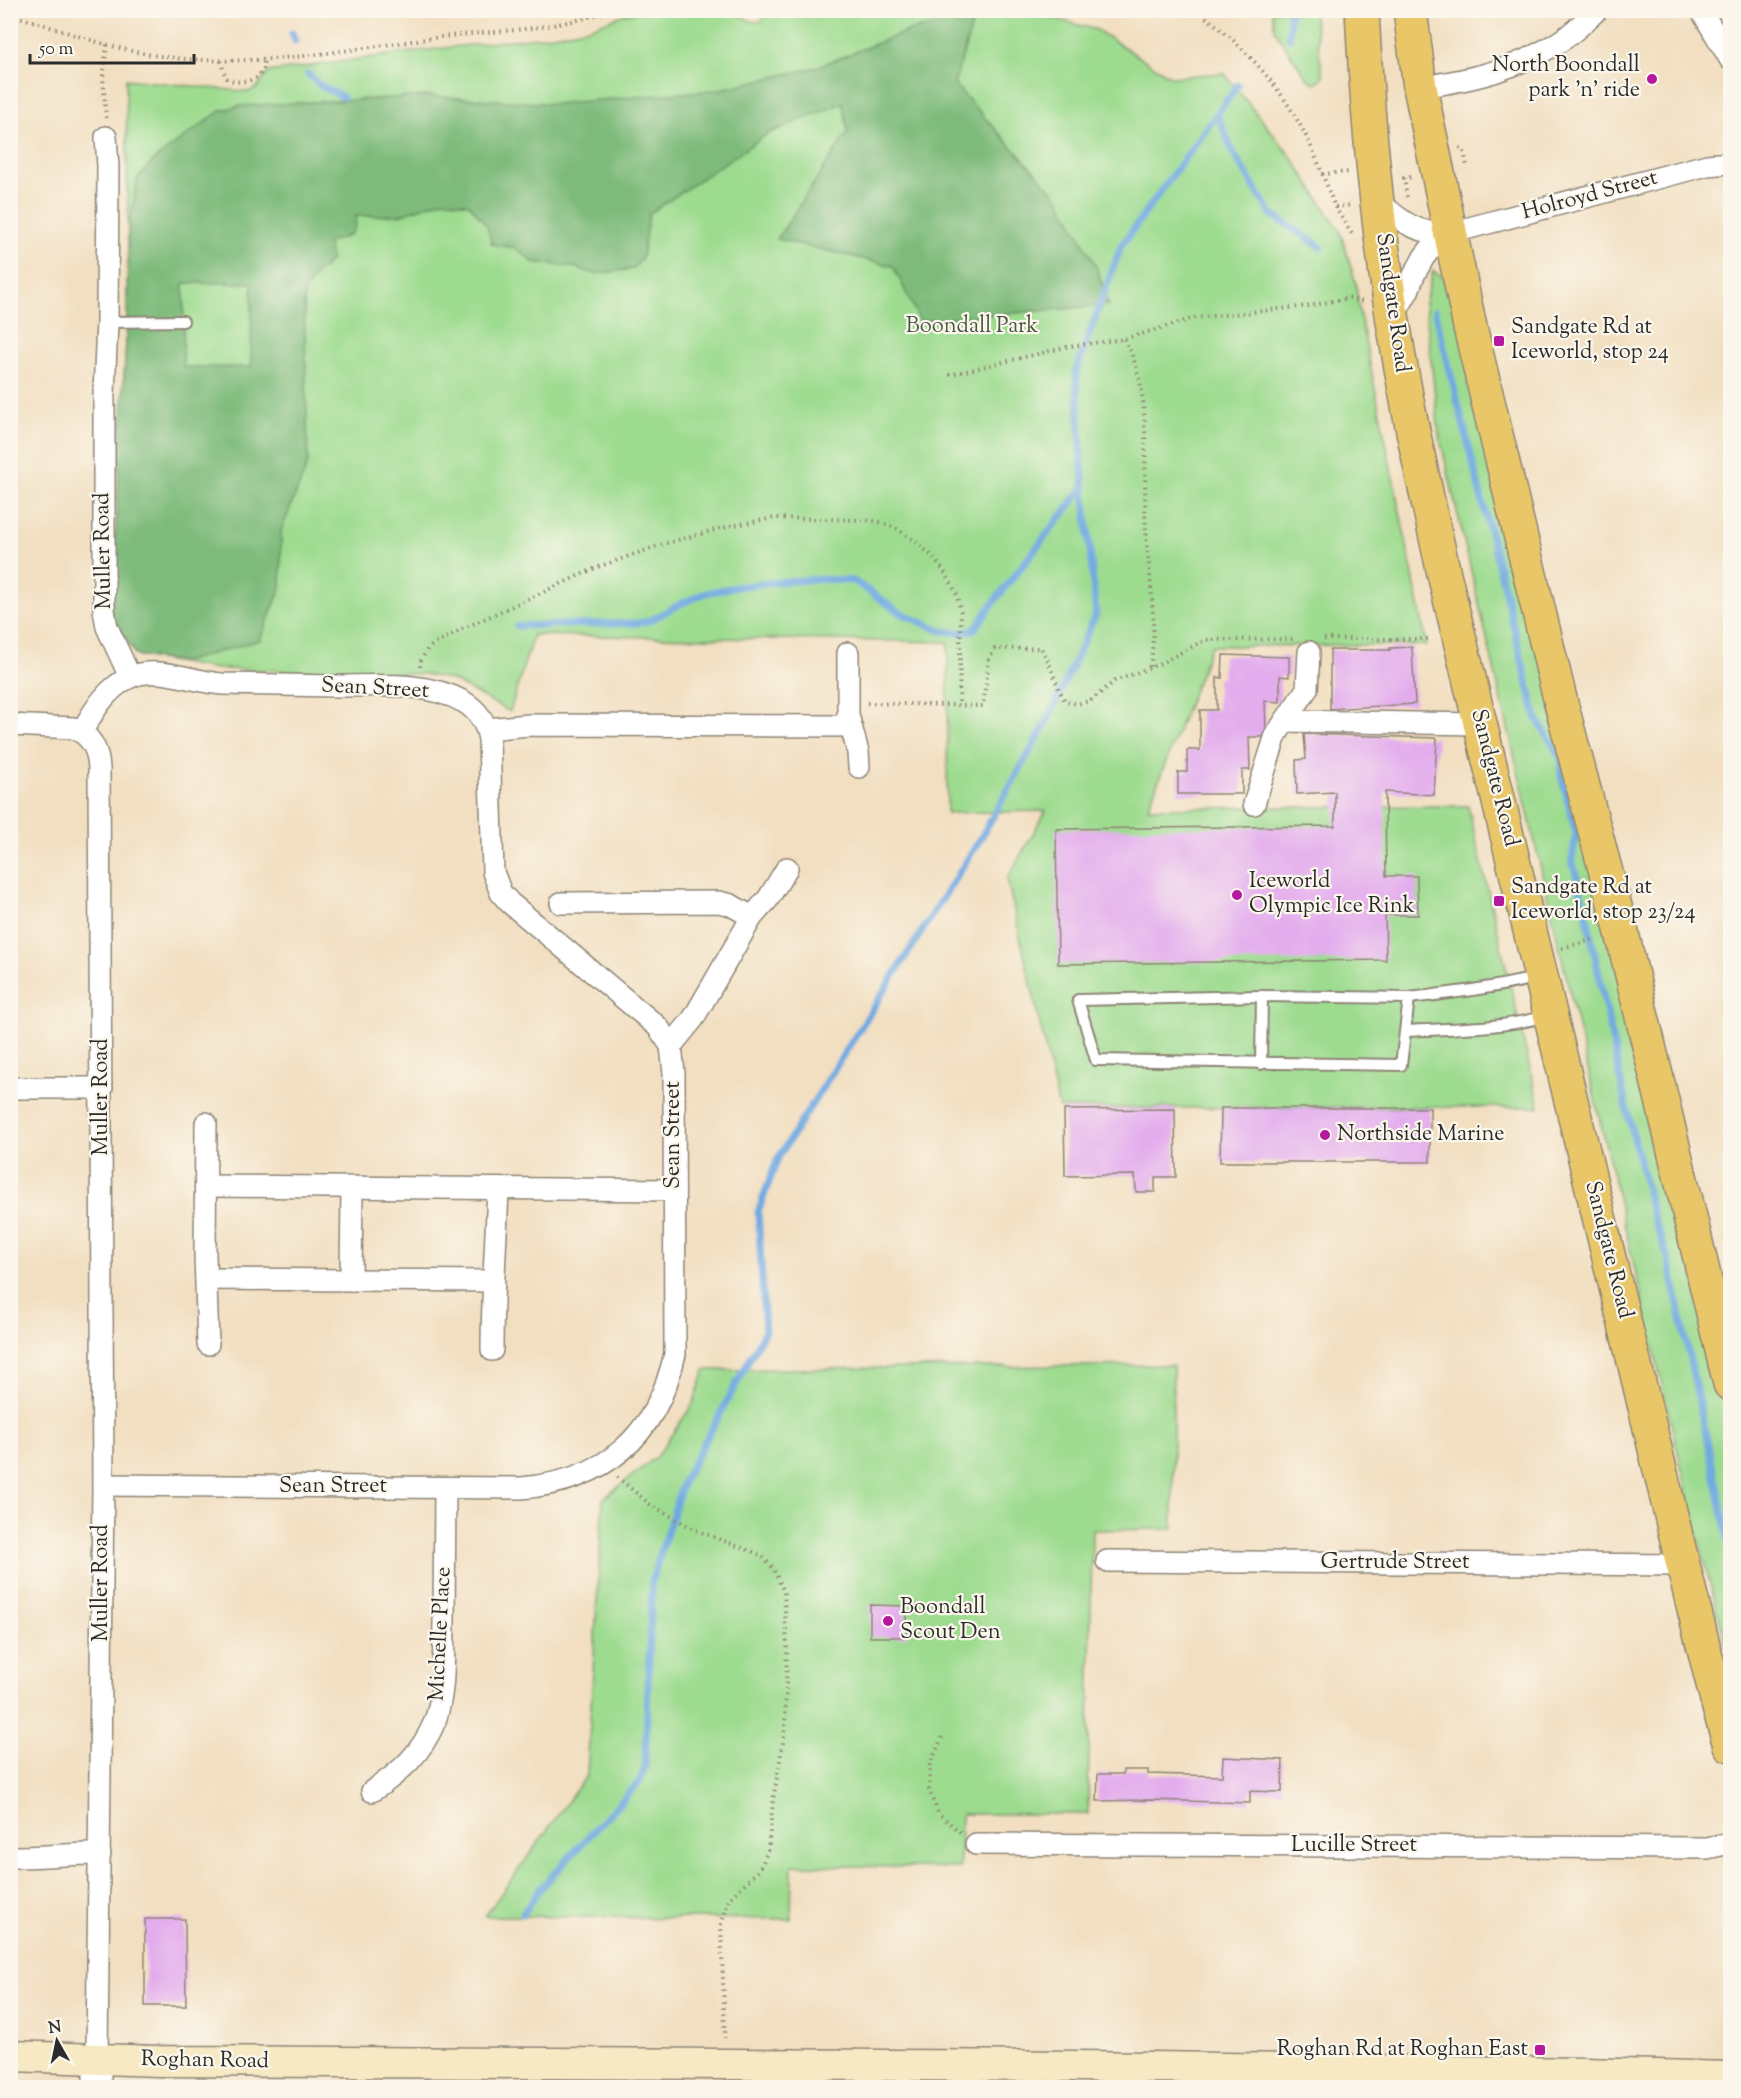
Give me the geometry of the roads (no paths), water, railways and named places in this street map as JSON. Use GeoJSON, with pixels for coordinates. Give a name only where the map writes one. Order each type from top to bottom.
{"type":"FeatureCollection","features":[{"type":"Feature","properties":{"kind":"highway","name":"Sandgate Road"},"geometry":{"type":"LineString","coordinates":[[1362,10],[1380,202],[1380,310],[1418,455],[1480,724],[1547,964],[1551,1014],[1683,1565],[1719,1708],[1731,1745]]}},
{"type":"Feature","properties":{"kind":"highway"},"geometry":{"type":"LineString","coordinates":[[1410,10],[1420,87],[1470,327],[1731,1384]]}},
{"type":"Feature","properties":{"kind":"main road","name":"Roghan Road"},"geometry":{"type":"LineString","coordinates":[[10,2056],[159,2061],[1078,2066],[1197,2078],[1731,2077]]}},
{"type":"Feature","properties":{"kind":"street"},"geometry":{"type":"LineString","coordinates":[[1420,87],[1476,78],[1503,70],[1566,37],[1597,10]]}},
{"type":"Feature","properties":{"kind":"street"},"geometry":{"type":"LineString","coordinates":[[1701,10],[1731,59]]}},
{"type":"Feature","properties":{"kind":"street","name":"Muller Road"},"geometry":{"type":"LineString","coordinates":[[106,137],[108,166],[104,394],[104,610],[107,627],[130,677]]}},
{"type":"Feature","properties":{"kind":"street","name":"Holroyd Street"},"geometry":{"type":"LineString","coordinates":[[1450,233],[1707,165],[1731,163]]}},
{"type":"Feature","properties":{"kind":"street"},"geometry":{"type":"LineString","coordinates":[[1380,202],[1394,215],[1419,230],[1432,234],[1450,233]]}},
{"type":"Feature","properties":{"kind":"street"},"geometry":{"type":"LineString","coordinates":[[1380,310],[1408,291],[1424,257],[1435,243],[1450,233]]}},
{"type":"Feature","properties":{"kind":"street"},"geometry":{"type":"LineString","coordinates":[[1254,804],[1276,735],[1307,689],[1311,643]]}},
{"type":"Feature","properties":{"kind":"street"},"geometry":{"type":"LineString","coordinates":[[848,653],[847,703],[859,767]]}},
{"type":"Feature","properties":{"kind":"street","name":"Sean Street"},"geometry":{"type":"LineString","coordinates":[[130,677],[147,672],[157,672],[203,683],[417,688],[443,693],[465,703],[476,711],[487,729]]}},
{"type":"Feature","properties":{"kind":"street"},"geometry":{"type":"LineString","coordinates":[[10,725],[64,726],[82,731],[107,693],[130,677]]}},
{"type":"Feature","properties":{"kind":"street"},"geometry":{"type":"LineString","coordinates":[[1286,721],[1480,724]]}},
{"type":"Feature","properties":{"kind":"street"},"geometry":{"type":"LineString","coordinates":[[787,868],[768,899],[752,917],[693,1019],[671,1046],[658,1027],[501,893],[493,872],[490,752],[487,729],[529,725],[850,726]]}},
{"type":"Feature","properties":{"kind":"street","name":"Muller Road"},"geometry":{"type":"LineString","coordinates":[[82,731],[93,742],[97,751],[99,768],[103,1485],[97,2088]]}},
{"type":"Feature","properties":{"kind":"street"},"geometry":{"type":"LineString","coordinates":[[561,903],[719,902],[731,904],[752,917]]}},
{"type":"Feature","properties":{"kind":"street","name":"Sean Street"},"geometry":{"type":"LineString","coordinates":[[103,1485],[521,1488],[564,1482],[602,1465],[639,1435],[664,1393],[675,1354],[674,1073],[671,1046]]}},
{"type":"Feature","properties":{"kind":"street"},"geometry":{"type":"LineString","coordinates":[[10,1088],[102,1088]]}},
{"type":"Feature","properties":{"kind":"street"},"geometry":{"type":"LineString","coordinates":[[206,1123],[208,1344]]}},
{"type":"Feature","properties":{"kind":"street"},"geometry":{"type":"LineString","coordinates":[[206,1186],[674,1190]]}},
{"type":"Feature","properties":{"kind":"street"},"geometry":{"type":"LineString","coordinates":[[351,1280],[352,1188]]}},
{"type":"Feature","properties":{"kind":"street"},"geometry":{"type":"LineString","coordinates":[[492,1350],[498,1189]]}},
{"type":"Feature","properties":{"kind":"street"},"geometry":{"type":"LineString","coordinates":[[207,1279],[493,1281]]}},
{"type":"Feature","properties":{"kind":"street","name":"Michelle Place"},"geometry":{"type":"LineString","coordinates":[[372,1791],[404,1768],[417,1753],[434,1722],[439,1707],[443,1662],[445,1488]]}},
{"type":"Feature","properties":{"kind":"street","name":"Gertrude Street"},"geometry":{"type":"LineString","coordinates":[[1107,1561],[1683,1565]]}},
{"type":"Feature","properties":{"kind":"street","name":"Lucille Street"},"geometry":{"type":"LineString","coordinates":[[976,1844],[1707,1848],[1731,1843]]}},
{"type":"Feature","properties":{"kind":"street"},"geometry":{"type":"LineString","coordinates":[[10,1857],[100,1854]]}},
{"type":"Feature","properties":{"kind":"lane"},"geometry":{"type":"LineString","coordinates":[[107,322],[183,321]]}},
{"type":"Feature","properties":{"kind":"lane"},"geometry":{"type":"LineString","coordinates":[[1409,998],[1401,1065],[1096,1060],[1078,1000],[1262,996],[1409,998],[1496,988],[1547,964]]}},
{"type":"Feature","properties":{"kind":"lane"},"geometry":{"type":"LineString","coordinates":[[1261,1064],[1262,996]]}},
{"type":"Feature","properties":{"kind":"lane"},"geometry":{"type":"LineString","coordinates":[[1406,1031],[1495,1026],[1526,1022],[1551,1014]]}},
{"type":"Feature","properties":{"kind":"waterway"},"geometry":{"type":"LineString","coordinates":[[1289,38],[1290,10]]}},
{"type":"Feature","properties":{"kind":"waterway"},"geometry":{"type":"LineString","coordinates":[[292,33],[295,41]]}},
{"type":"Feature","properties":{"kind":"waterway"},"geometry":{"type":"LineString","coordinates":[[308,74],[321,86],[343,97]]}},
{"type":"Feature","properties":{"kind":"waterway"},"geometry":{"type":"LineString","coordinates":[[523,1914],[539,1890],[640,1781],[645,1766],[652,1580],[683,1482],[765,1331],[758,1212],[778,1158],[979,841],[1048,720],[1096,614],[1082,466],[1076,371],[1121,246],[1238,85]]}},
{"type":"Feature","properties":{"kind":"waterway"},"geometry":{"type":"LineString","coordinates":[[1217,113],[1232,151],[1271,214],[1321,247]]}},
{"type":"Feature","properties":{"kind":"waterway"},"geometry":{"type":"LineString","coordinates":[[1435,311],[1536,717],[1561,758],[1561,775],[1576,834],[1572,860],[1586,912],[1626,1106],[1654,1220],[1668,1257],[1730,1548]]}},
{"type":"Feature","properties":{"kind":"waterway"},"geometry":{"type":"LineString","coordinates":[[517,626],[638,623],[649,621],[706,593],[735,587],[820,579],[854,581],[901,613],[941,631],[962,633],[975,629],[1084,487]]}},
{"type":"Feature","properties":{"kind":"place","name":"North Boondall park 'n' ride"},"geometry":{"type":"Point","coordinates":[1652,79]}},
{"type":"Feature","properties":{"kind":"place","name":"Sandgate Rd at Iceworld, stop 24"},"geometry":{"type":"Point","coordinates":[1499,341]}},
{"type":"Feature","properties":{"kind":"place","name":"Iceworld Olympic Ice Rink"},"geometry":{"type":"Point","coordinates":[1237,895]}},
{"type":"Feature","properties":{"kind":"place","name":"Sandgate Rd at Iceworld, stop 23/24"},"geometry":{"type":"Point","coordinates":[1499,901]}},
{"type":"Feature","properties":{"kind":"place","name":"Northside Marine"},"geometry":{"type":"Point","coordinates":[1325,1135]}},
{"type":"Feature","properties":{"kind":"place","name":"Boondall Scout Den"},"geometry":{"type":"Point","coordinates":[888,1621]}},
{"type":"Feature","properties":{"kind":"place","name":"Roghan Rd at Roghan East"},"geometry":{"type":"Point","coordinates":[1540,2050]}},
{"type":"Feature","properties":{"kind":"park label","name":"Boondall Park"},"geometry":{"type":"Point","coordinates":[972,327]}}]}
